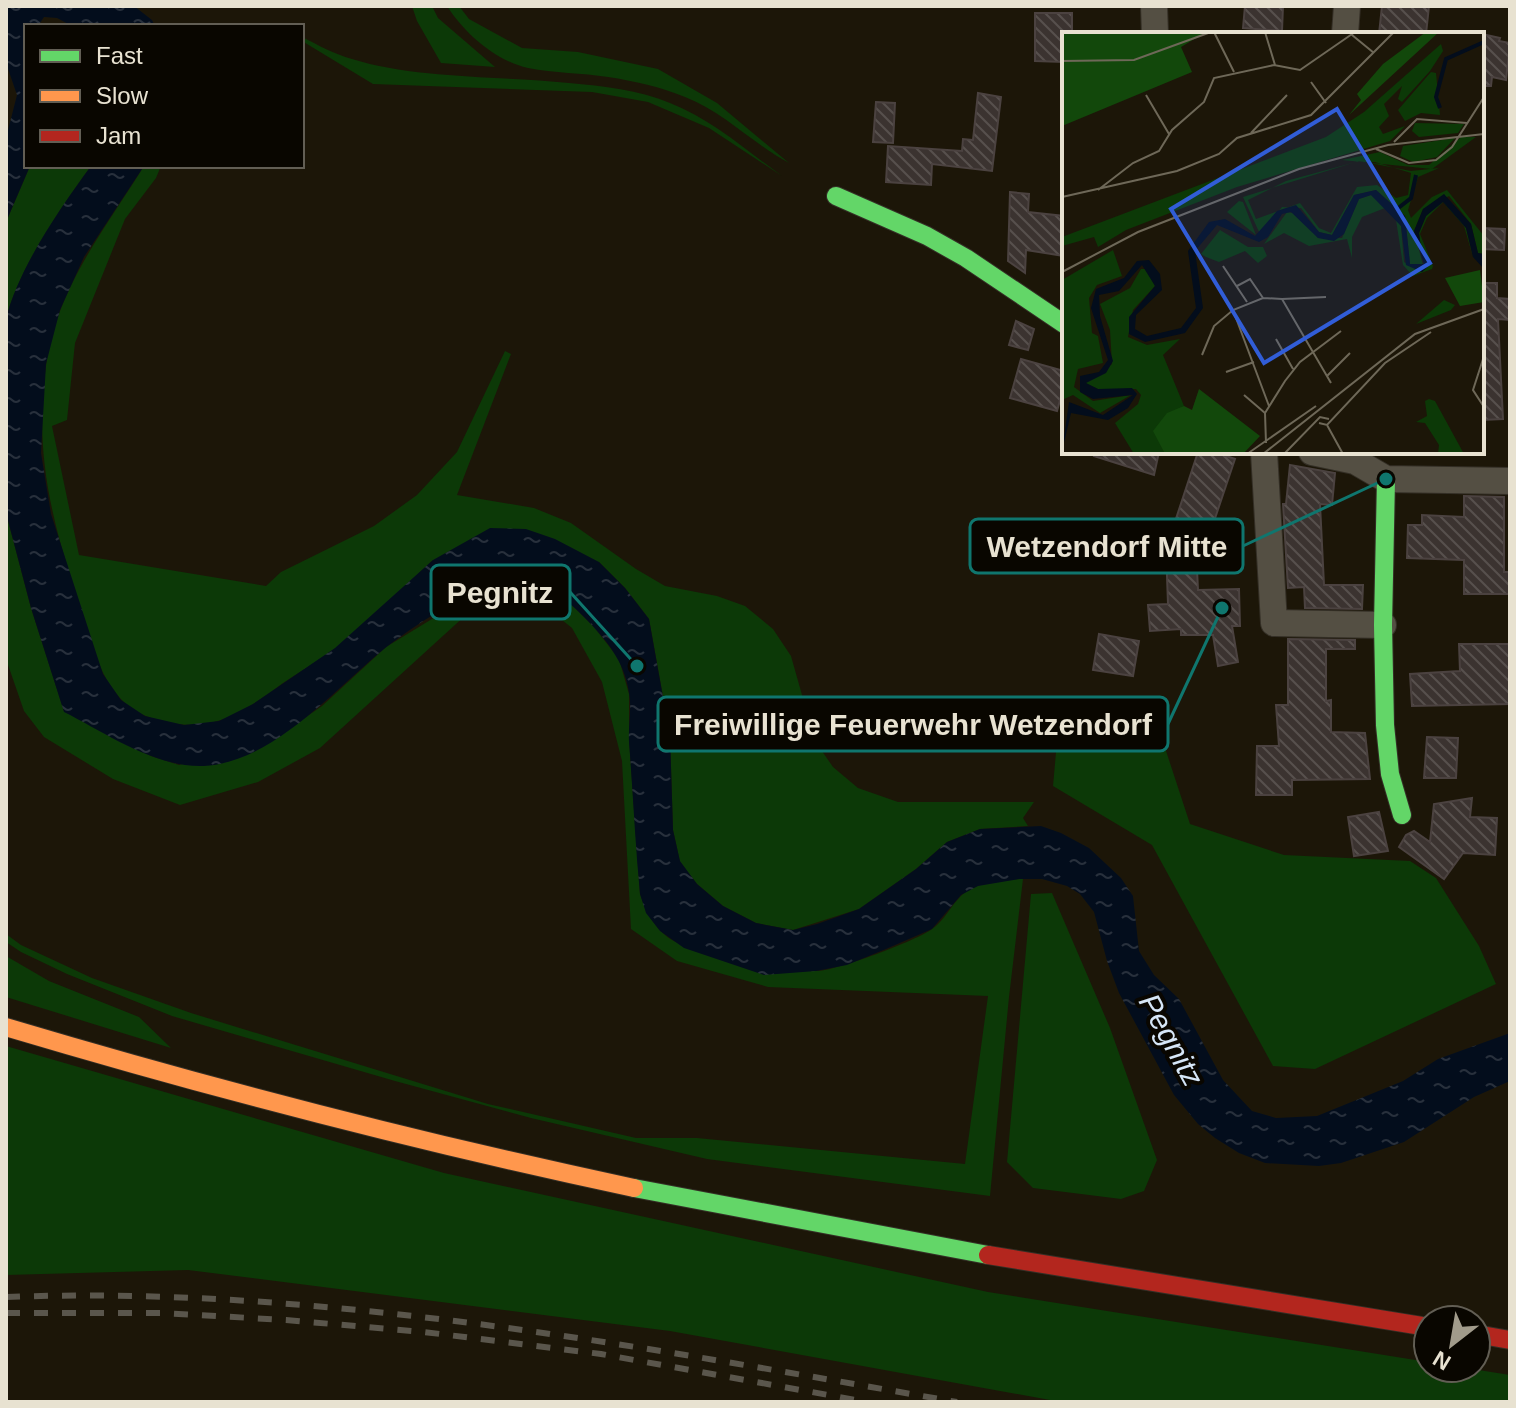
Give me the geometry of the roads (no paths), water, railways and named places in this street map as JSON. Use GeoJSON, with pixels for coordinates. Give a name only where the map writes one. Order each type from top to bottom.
{"type":"FeatureCollection","features":[{"type":"Feature","properties":{"kind":"main road"},"geometry":{"type":"LineString","coordinates":[[836,196],[927,236],[966,258],[1062,323]]}},
{"type":"Feature","properties":{"kind":"main road"},"geometry":{"type":"LineString","coordinates":[[1386,479],[1383,625],[1390,774],[1402,815]]}},
{"type":"Feature","properties":{"kind":"main road"},"geometry":{"type":"LineString","coordinates":[[6,1027],[177,1077],[323,1115],[652,1191],[877,1236],[1114,1278],[1412,1325]]}},
{"type":"Feature","properties":{"kind":"street"},"geometry":{"type":"LineString","coordinates":[[1154,6],[1155,32]]}},
{"type":"Feature","properties":{"kind":"street"},"geometry":{"type":"LineString","coordinates":[[1345,32],[1347,6]]}},
{"type":"Feature","properties":{"kind":"street"},"geometry":{"type":"LineString","coordinates":[[1264,454],[1274,623],[1383,625]]}},
{"type":"Feature","properties":{"kind":"street"},"geometry":{"type":"LineString","coordinates":[[1322,454],[1355,461],[1386,479],[1510,481]]}},
{"type":"Feature","properties":{"kind":"water"},"geometry":{"type":"Polygon","coordinates":[[[6,6],[134,6],[154,24],[68,24],[57,18],[44,17],[39,24],[24,24],[24,168],[29,168],[6,222],[6,138],[17,95],[6,63],[6,6]]]}},
{"type":"Feature","properties":{"kind":"water"},"geometry":{"type":"Polygon","coordinates":[[[90,168],[143,168],[84,257],[60,310],[46,364],[41,453],[51,514],[103,674],[121,700],[145,716],[184,725],[219,721],[253,704],[335,648],[433,560],[490,528],[526,529],[555,539],[599,562],[625,588],[649,619],[670,736],[673,830],[680,861],[697,884],[723,906],[756,923],[793,930],[817,924],[859,909],[916,869],[947,842],[980,829],[1041,826],[1089,848],[1121,878],[1133,896],[1139,951],[1154,975],[1179,999],[1223,1080],[1252,1111],[1276,1118],[1317,1116],[1403,1081],[1438,1059],[1510,1033],[1510,1081],[1474,1097],[1404,1142],[1341,1163],[1319,1166],[1265,1163],[1239,1153],[1198,1124],[1174,1095],[1119,993],[1094,912],[1080,894],[1067,886],[1042,879],[1019,879],[978,886],[961,895],[932,929],[847,965],[816,971],[764,975],[684,948],[660,931],[646,913],[640,894],[629,742],[630,699],[623,671],[613,651],[592,625],[565,601],[547,591],[515,588],[483,592],[450,605],[384,649],[278,738],[229,762],[204,766],[167,761],[131,748],[64,712],[31,608],[6,513],[6,319],[20,280],[54,220],[90,168]]]}},
{"type":"Feature","properties":{"kind":"railway"},"geometry":{"type":"LineString","coordinates":[[6,1297],[125,1296],[245,1301],[364,1311],[603,1342],[957,1402]]}},
{"type":"Feature","properties":{"kind":"railway"},"geometry":{"type":"LineString","coordinates":[[6,1313],[162,1313],[424,1332],[601,1354],[867,1402]]}},
{"type":"Feature","properties":{"kind":"place","name":"Wetzendorf Mitte"},"geometry":{"type":"Point","coordinates":[1386,479]}},
{"type":"Feature","properties":{"kind":"place","name":"Freiwillige Feuerwehr Wetzendorf"},"geometry":{"type":"Point","coordinates":[1222,608]}},
{"type":"Feature","properties":{"kind":"place","name":"Pegnitz"},"geometry":{"type":"Point","coordinates":[637,666]}}]}
